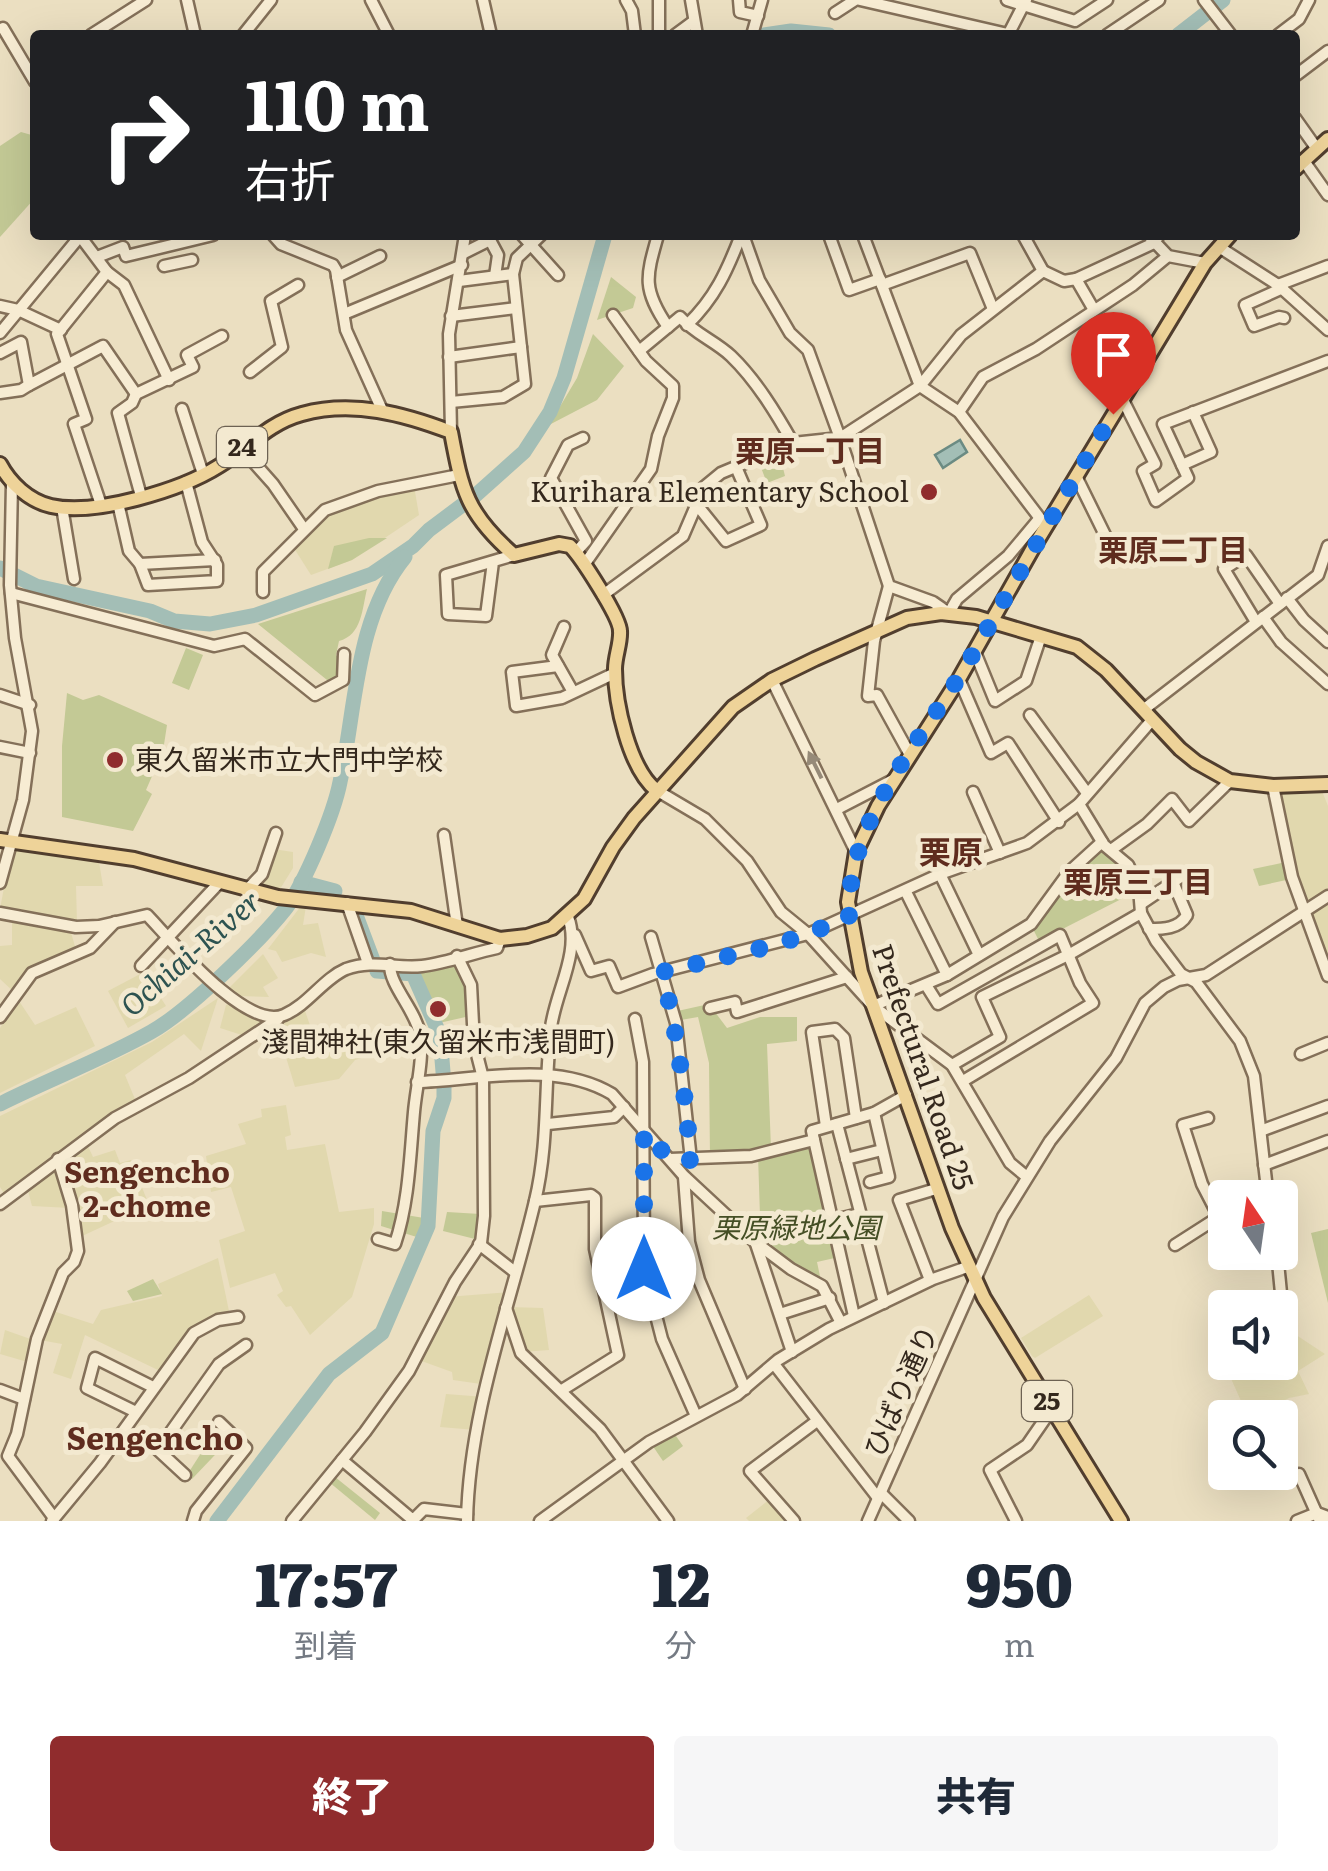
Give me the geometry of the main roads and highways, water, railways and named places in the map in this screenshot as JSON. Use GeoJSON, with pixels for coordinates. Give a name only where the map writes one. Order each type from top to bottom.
{"type":"FeatureCollection","features":[{"type":"Feature","properties":{"kind":"main road"},"geometry":{"type":"LineString","coordinates":[[1300,165],[1328,139]]}},
{"type":"Feature","properties":{"kind":"main road","name":"Prefectural Road 25"},"geometry":{"type":"LineString","coordinates":[[1120,1521],[973,1273],[936,1189],[861,972],[849,918],[850,885],[856,852],[892,780],[992,622],[1043,522],[1076,476],[1205,263],[1225,240]]}},
{"type":"Feature","properties":{"kind":"main road","name":"24"},"geometry":{"type":"LineString","coordinates":[[0,464],[12,483],[37,501],[62,508],[118,503],[186,482],[264,430],[308,412],[382,410],[451,432],[472,512],[514,555],[559,544],[570,546],[612,606],[620,630],[615,673],[621,719],[631,751],[656,790]]}},
{"type":"Feature","properties":{"kind":"main road"},"geometry":{"type":"LineString","coordinates":[[6,840],[134,859],[278,897],[411,911],[500,939],[527,936],[552,928],[568,917],[656,790],[733,707],[772,680],[907,618],[949,613],[1072,645],[1093,658],[1196,762],[1230,781],[1273,786],[1328,784]]}},
{"type":"Feature","properties":{"kind":"water"},"geometry":{"type":"Polygon","coordinates":[[[960,440],[967,452],[943,468],[935,455],[960,440]]]}},
{"type":"Feature","properties":{"kind":"waterway"},"geometry":{"type":"LineString","coordinates":[[1184,30],[1223,0]]}},
{"type":"Feature","properties":{"kind":"waterway"},"geometry":{"type":"LineString","coordinates":[[0,568],[36,586],[150,611],[174,621],[210,624],[256,615],[372,574],[413,546],[524,452],[550,412],[564,378],[604,240]]}},
{"type":"Feature","properties":{"kind":"waterway","name":"Ochiai-River"},"geometry":{"type":"LineString","coordinates":[[0,1104],[166,1022],[222,975],[286,908],[310,865],[332,811],[367,636],[376,608],[405,557]]}},
{"type":"Feature","properties":{"kind":"waterway"},"geometry":{"type":"LineString","coordinates":[[301,882],[335,891]]}},
{"type":"Feature","properties":{"kind":"waterway"},"geometry":{"type":"LineString","coordinates":[[217,1521],[329,1374],[382,1333],[428,1226],[433,1131],[444,1098],[440,1035],[413,974],[377,971],[357,918]]}},
{"type":"Feature","properties":{"kind":"place","name":"Kurihara Elementary School"},"geometry":{"type":"Point","coordinates":[929,492]}},
{"type":"Feature","properties":{"kind":"place","name":"東久留米市立大門中学校"},"geometry":{"type":"Point","coordinates":[115,760]}},
{"type":"Feature","properties":{"kind":"place","name":"淺間神社(東久留米市浅間町)"},"geometry":{"type":"Point","coordinates":[438,1009]}},
{"type":"Feature","properties":{"kind":"district","name":"栗原一丁目"},"geometry":{"type":"Point","coordinates":[810,452]}},
{"type":"Feature","properties":{"kind":"district","name":"栗原二丁目"},"geometry":{"type":"Point","coordinates":[1173,551]}},
{"type":"Feature","properties":{"kind":"district","name":"栗原"},"geometry":{"type":"Point","coordinates":[951,853]}},
{"type":"Feature","properties":{"kind":"district","name":"栗原三丁目"},"geometry":{"type":"Point","coordinates":[1138,883]}},
{"type":"Feature","properties":{"kind":"district","name":"Sengencho 2-chome"},"geometry":{"type":"Point","coordinates":[147,1190]}},
{"type":"Feature","properties":{"kind":"district","name":"Sengencho"},"geometry":{"type":"Point","coordinates":[155,1439]}},
{"type":"Feature","properties":{"kind":"park label","name":"栗原緑地公園"},"geometry":{"type":"Point","coordinates":[796,1228]}}]}
